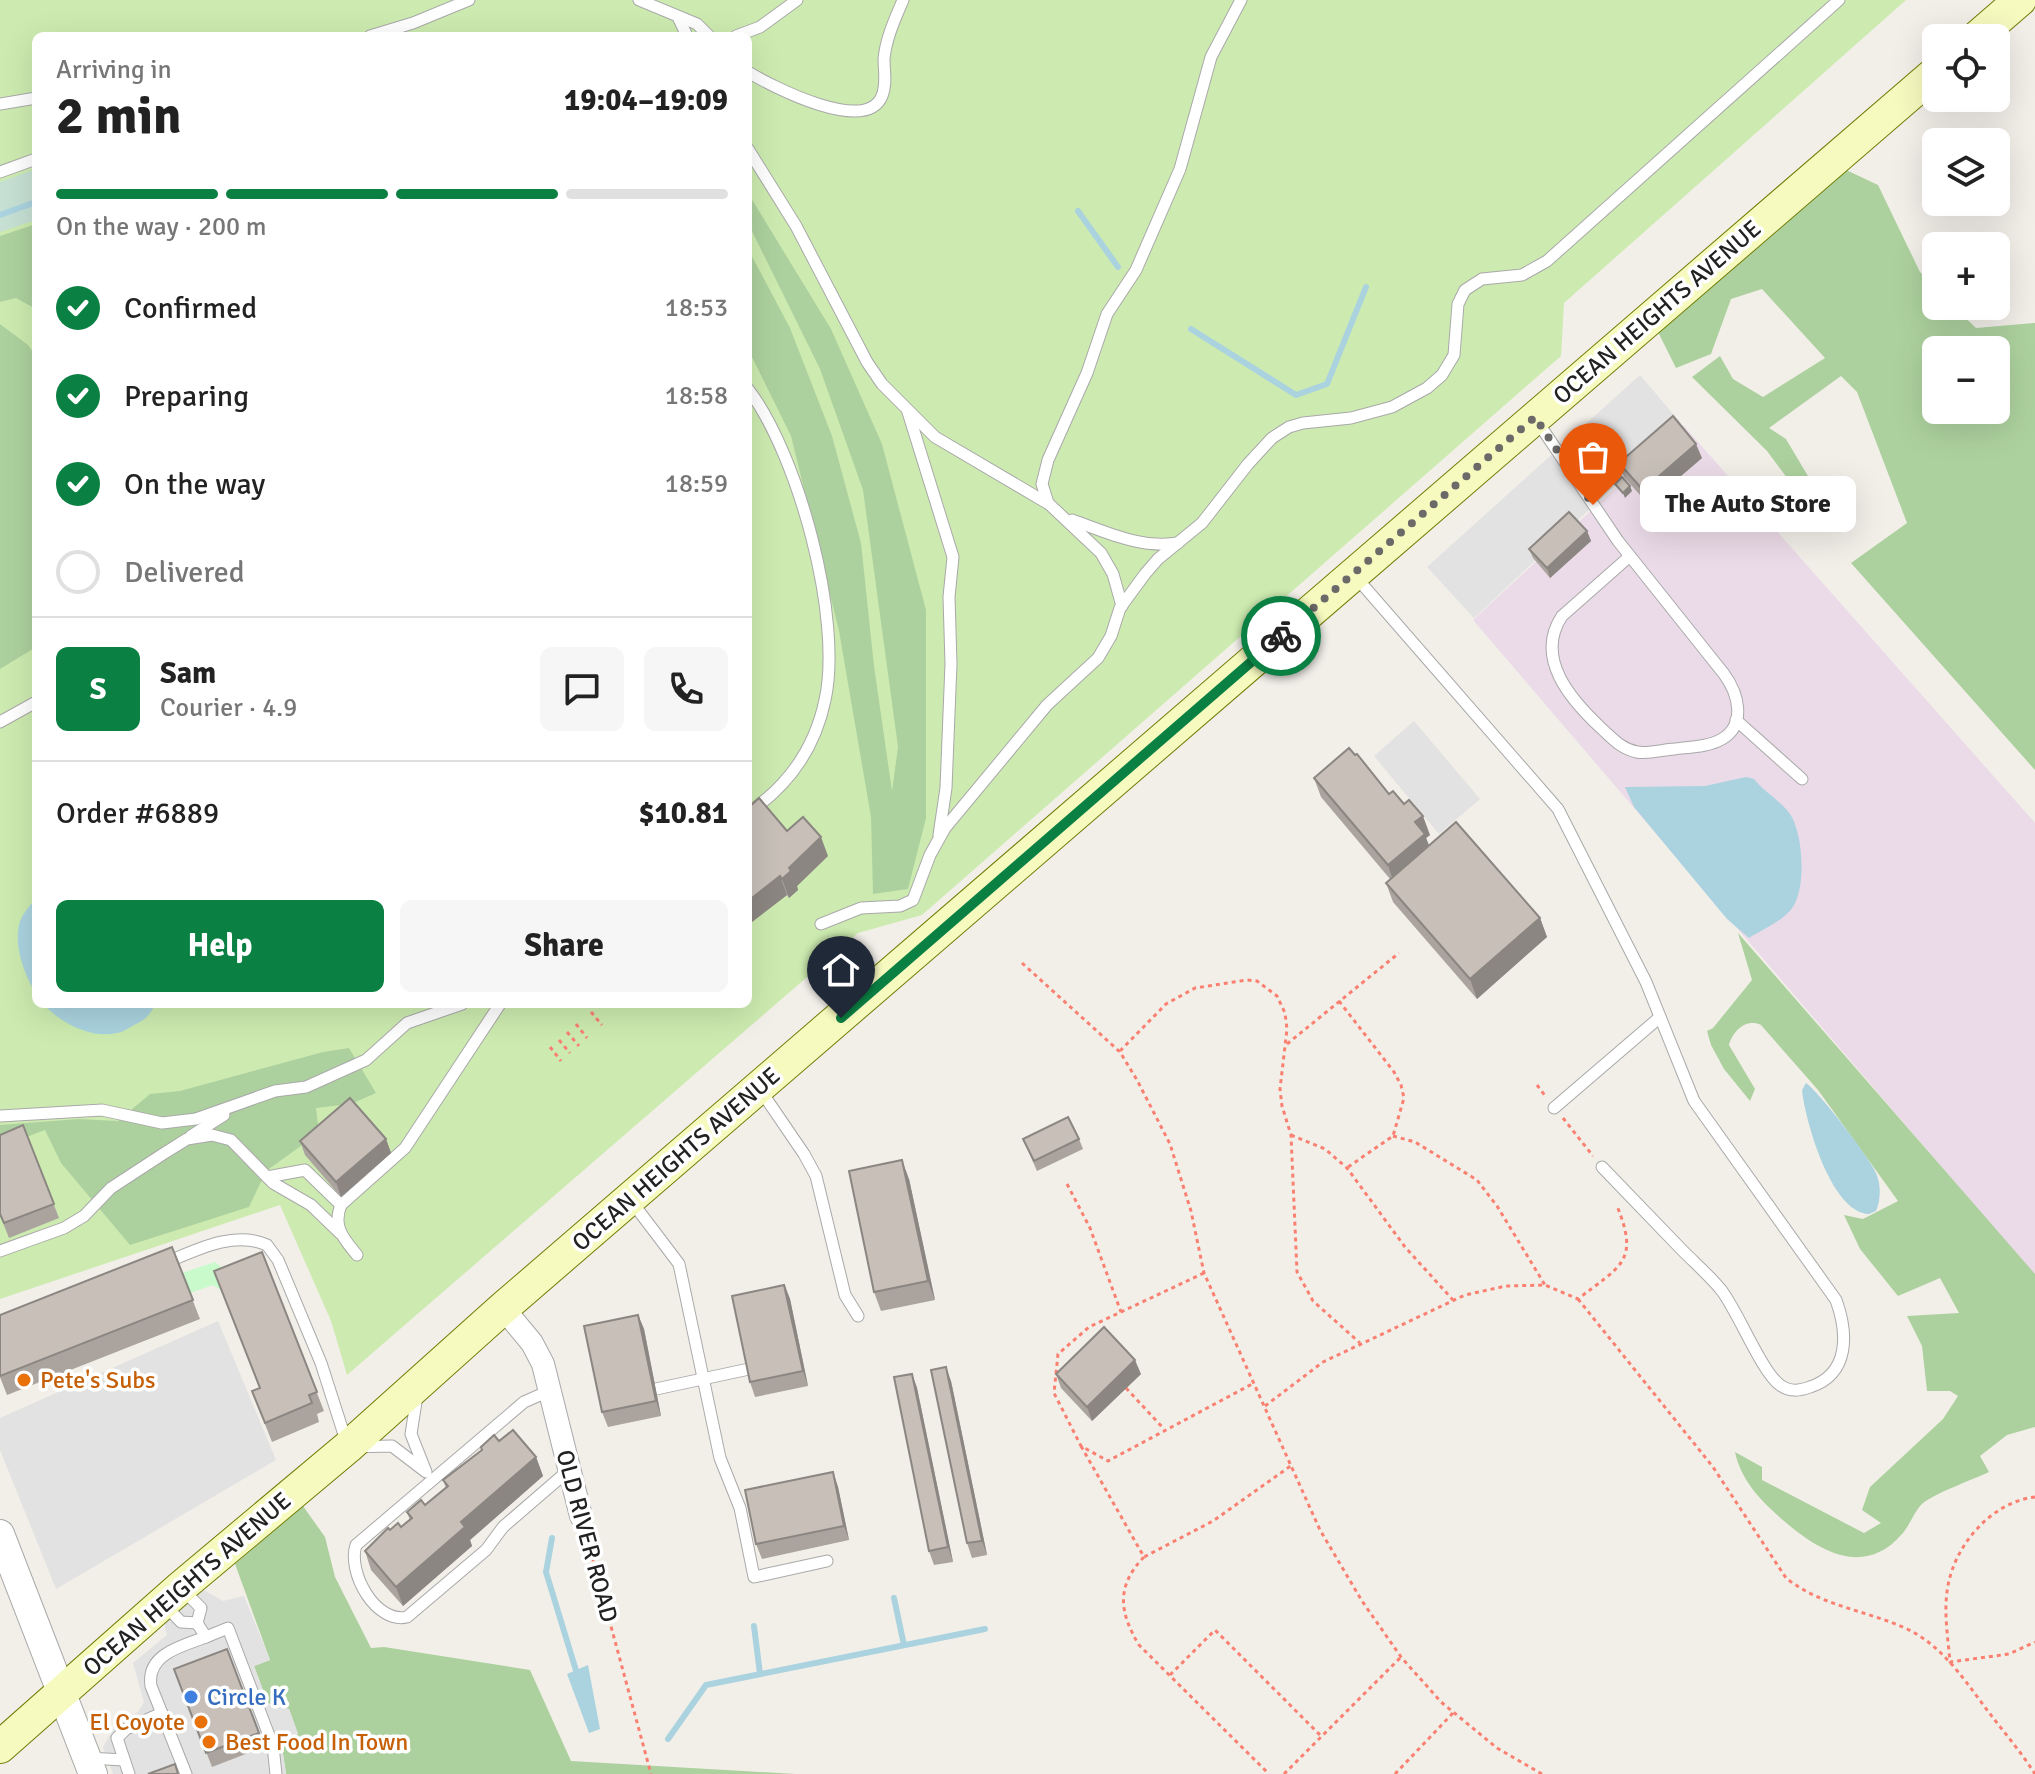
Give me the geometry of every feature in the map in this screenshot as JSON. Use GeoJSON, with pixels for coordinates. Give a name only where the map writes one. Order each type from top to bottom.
{"type":"FeatureCollection","features":[{"type":"Feature","properties":{"kind":"main road"},"geometry":{"type":"LineString","coordinates":[[1992,24],[2020,0]]}},
{"type":"Feature","properties":{"kind":"main road","name":"OCEAN HEIGHTS AVENUE"},"geometry":{"type":"LineString","coordinates":[[0,1747],[172,1595],[348,1447],[503,1308],[1922,84]]}},
{"type":"Feature","properties":{"kind":"street","name":"OLD RIVER ROAD"},"geometry":{"type":"LineString","coordinates":[[503,1308],[532,1343],[543,1364],[581,1516]]}},
{"type":"Feature","properties":{"kind":"street"},"geometry":{"type":"LineString","coordinates":[[0,1534],[90,1766]]}},
{"type":"Feature","properties":{"kind":"lane"},"geometry":{"type":"LineString","coordinates":[[385,32],[469,0]]}},
{"type":"Feature","properties":{"kind":"lane"},"geometry":{"type":"LineString","coordinates":[[639,0],[701,27],[705,32]]}},
{"type":"Feature","properties":{"kind":"lane"},"geometry":{"type":"LineString","coordinates":[[747,32],[760,27],[797,0]]}},
{"type":"Feature","properties":{"kind":"lane"},"geometry":{"type":"LineString","coordinates":[[752,74],[787,92],[837,109],[860,113],[872,109],[883,93],[886,46],[903,0]]}},
{"type":"Feature","properties":{"kind":"lane"},"geometry":{"type":"LineString","coordinates":[[1048,503],[1042,484],[1048,460],[1087,373],[1107,314],[1136,270],[1180,169],[1211,57],[1241,0]]}},
{"type":"Feature","properties":{"kind":"lane"},"geometry":{"type":"LineString","coordinates":[[938,839],[1047,705],[1098,658],[1111,636],[1122,606],[1158,559],[1202,523],[1248,464],[1282,431],[1303,423],[1351,418],[1392,407],[1437,382],[1454,355],[1458,304],[1465,290],[1482,279],[1522,275],[1547,261],[1839,0]]}},
{"type":"Feature","properties":{"kind":"lane"},"geometry":{"type":"LineString","coordinates":[[678,17],[685,32]]}},
{"type":"Feature","properties":{"kind":"lane"},"geometry":{"type":"LineString","coordinates":[[0,104],[32,99]]}},
{"type":"Feature","properties":{"kind":"lane"},"geometry":{"type":"LineString","coordinates":[[752,156],[812,253],[873,373],[907,412],[935,437],[1048,503],[1063,517],[1101,553],[1113,574],[1122,606]]}},
{"type":"Feature","properties":{"kind":"lane"},"geometry":{"type":"LineString","coordinates":[[0,172],[32,160]]}},
{"type":"Feature","properties":{"kind":"lane"},"geometry":{"type":"LineString","coordinates":[[752,395],[780,445],[811,536],[823,596],[828,676],[821,716],[803,756],[778,791],[752,810]]}},
{"type":"Feature","properties":{"kind":"lane"},"geometry":{"type":"LineString","coordinates":[[821,924],[861,908],[900,906],[913,900],[938,839],[947,773],[951,664],[949,597],[953,552],[907,412]]}},
{"type":"Feature","properties":{"kind":"lane"},"geometry":{"type":"LineString","coordinates":[[1535,417],[1630,556],[1734,688],[1739,710],[1736,720],[1730,733],[1714,743],[1636,752],[1616,742],[1564,686],[1553,658],[1557,625],[1562,616],[1630,556]]}},
{"type":"Feature","properties":{"kind":"lane"},"geometry":{"type":"LineString","coordinates":[[1063,517],[1138,542],[1163,545],[1179,542]]}},
{"type":"Feature","properties":{"kind":"lane"},"geometry":{"type":"LineString","coordinates":[[1353,574],[1558,809],[1646,982],[1694,1101],[1836,1300],[1844,1337],[1841,1359],[1832,1374],[1813,1386],[1797,1390],[1785,1388],[1774,1380],[1721,1291],[1602,1167]]}},
{"type":"Feature","properties":{"kind":"lane"},"geometry":{"type":"LineString","coordinates":[[0,722],[32,704]]}},
{"type":"Feature","properties":{"kind":"lane"},"geometry":{"type":"LineString","coordinates":[[1736,720],[1802,779]]}},
{"type":"Feature","properties":{"kind":"lane"},"geometry":{"type":"LineString","coordinates":[[0,1116],[102,1110],[179,1123],[275,1091],[306,1087],[366,1060],[407,1023],[450,1008]]}},
{"type":"Feature","properties":{"kind":"lane"},"geometry":{"type":"LineString","coordinates":[[340,1233],[337,1217],[341,1205],[405,1148],[497,1008]]}},
{"type":"Feature","properties":{"kind":"lane"},"geometry":{"type":"LineString","coordinates":[[1554,1108],[1660,1017]]}},
{"type":"Feature","properties":{"kind":"lane"},"geometry":{"type":"LineString","coordinates":[[758,1088],[816,1176],[845,1295],[858,1316]]}},
{"type":"Feature","properties":{"kind":"lane"},"geometry":{"type":"LineString","coordinates":[[0,1251],[84,1216],[111,1188],[240,1105]]}},
{"type":"Feature","properties":{"kind":"lane"},"geometry":{"type":"LineString","coordinates":[[187,1139],[212,1135],[225,1137],[282,1189],[319,1211],[357,1255]]}},
{"type":"Feature","properties":{"kind":"lane"},"geometry":{"type":"LineString","coordinates":[[267,1177],[305,1170],[341,1205]]}},
{"type":"Feature","properties":{"kind":"lane"},"geometry":{"type":"LineString","coordinates":[[629,1199],[679,1264],[720,1458],[740,1508],[754,1577],[827,1561]]}},
{"type":"Feature","properties":{"kind":"lane"},"geometry":{"type":"LineString","coordinates":[[160,1265],[230,1240],[247,1239],[267,1245],[278,1260],[321,1363],[348,1447],[392,1446],[430,1476]]}},
{"type":"Feature","properties":{"kind":"lane"},"geometry":{"type":"LineString","coordinates":[[656,1389],[749,1369]]}},
{"type":"Feature","properties":{"kind":"lane"},"geometry":{"type":"LineString","coordinates":[[420,1380],[410,1430],[430,1476]]}},
{"type":"Feature","properties":{"kind":"lane"},"geometry":{"type":"LineString","coordinates":[[549,1391],[524,1402],[430,1476],[356,1545],[353,1564],[361,1586],[387,1616],[397,1619],[407,1617],[486,1550],[503,1527],[570,1470]]}},
{"type":"Feature","properties":{"kind":"lane"},"geometry":{"type":"LineString","coordinates":[[172,1595],[181,1622],[197,1623]]}},
{"type":"Feature","properties":{"kind":"lane"},"geometry":{"type":"LineString","coordinates":[[172,1595],[201,1608],[197,1623],[206,1637]]}},
{"type":"Feature","properties":{"kind":"lane"},"geometry":{"type":"LineString","coordinates":[[186,1774],[150,1681],[155,1664],[176,1648],[228,1628],[273,1746],[276,1774]]}},
{"type":"Feature","properties":{"kind":"lane"},"geometry":{"type":"LineString","coordinates":[[129,1774],[116,1740],[126,1729],[162,1713]]}},
{"type":"Feature","properties":{"kind":"lane"},"geometry":{"type":"LineString","coordinates":[[90,1766],[124,1760]]}},
{"type":"Feature","properties":{"kind":"path"},"geometry":{"type":"LineString","coordinates":[[1287,1044],[1399,953]]}},
{"type":"Feature","properties":{"kind":"path"},"geometry":{"type":"LineString","coordinates":[[1022,963],[1120,1052],[1137,1080],[1170,1144],[1191,1211],[1204,1273],[1320,1530],[1362,1601],[1401,1657],[1453,1712],[1497,1748],[1542,1774]]}},
{"type":"Feature","properties":{"kind":"path"},"geometry":{"type":"LineString","coordinates":[[1120,1052],[1166,1004],[1209,984],[1257,981],[1277,996],[1285,1013],[1287,1044],[1280,1089],[1291,1135],[1297,1272],[1313,1301],[1360,1343]]}},
{"type":"Feature","properties":{"kind":"path"},"geometry":{"type":"LineString","coordinates":[[1339,1001],[1401,1085],[1403,1108],[1393,1136],[1347,1168]]}},
{"type":"Feature","properties":{"kind":"path"},"geometry":{"type":"LineString","coordinates":[[591,1012],[602,1025]]}},
{"type":"Feature","properties":{"kind":"path"},"geometry":{"type":"LineString","coordinates":[[576,1024],[587,1038]]}},
{"type":"Feature","properties":{"kind":"path"},"geometry":{"type":"LineString","coordinates":[[567,1032],[579,1046]]}},
{"type":"Feature","properties":{"kind":"path"},"geometry":{"type":"LineString","coordinates":[[559,1040],[570,1053]]}},
{"type":"Feature","properties":{"kind":"path"},"geometry":{"type":"LineString","coordinates":[[550,1047],[561,1061]]}},
{"type":"Feature","properties":{"kind":"path"},"geometry":{"type":"LineString","coordinates":[[1537,1085],[1602,1167],[1625,1226],[1628,1247],[1615,1270],[1578,1299]]}},
{"type":"Feature","properties":{"kind":"path"},"geometry":{"type":"LineString","coordinates":[[1291,1135],[1325,1149],[1347,1168],[1405,1247],[1453,1300]]}},
{"type":"Feature","properties":{"kind":"path"},"geometry":{"type":"LineString","coordinates":[[1393,1136],[1415,1142],[1477,1180],[1497,1206],[1545,1285]]}},
{"type":"Feature","properties":{"kind":"path"},"geometry":{"type":"LineString","coordinates":[[1067,1184],[1090,1228],[1121,1312]]}},
{"type":"Feature","properties":{"kind":"path"},"geometry":{"type":"LineString","coordinates":[[1144,1557],[1054,1393],[1058,1354],[1089,1327],[1204,1273]]}},
{"type":"Feature","properties":{"kind":"path"},"geometry":{"type":"LineString","coordinates":[[1265,1406],[1323,1362],[1453,1300],[1494,1288],[1545,1285],[1578,1299],[1713,1467],[1786,1578],[1796,1587],[1831,1603],[1884,1619],[1931,1644],[1950,1662],[2035,1774]]}},
{"type":"Feature","properties":{"kind":"path"},"geometry":{"type":"LineString","coordinates":[[1081,1446],[1108,1461],[1254,1383]]}},
{"type":"Feature","properties":{"kind":"path"},"geometry":{"type":"LineString","coordinates":[[1126,1388],[1166,1430]]}},
{"type":"Feature","properties":{"kind":"path"},"geometry":{"type":"LineString","coordinates":[[1269,1774],[1139,1645],[1127,1620],[1124,1592],[1130,1571],[1144,1557],[1213,1521],[1292,1465]]}},
{"type":"Feature","properties":{"kind":"path"},"geometry":{"type":"LineString","coordinates":[[1950,1662],[1946,1597],[1954,1566],[1975,1532],[1993,1514],[2007,1504],[2035,1497]]}},
{"type":"Feature","properties":{"kind":"path","name":"OLD RIVER ROAD"},"geometry":{"type":"LineString","coordinates":[[581,1516],[651,1774]]}},
{"type":"Feature","properties":{"kind":"path"},"geometry":{"type":"LineString","coordinates":[[1170,1675],[1215,1630],[1321,1736]]}},
{"type":"Feature","properties":{"kind":"path"},"geometry":{"type":"LineString","coordinates":[[1950,1662],[2009,1654],[2035,1642]]}},
{"type":"Feature","properties":{"kind":"path"},"geometry":{"type":"LineString","coordinates":[[1284,1774],[1401,1657]]}},
{"type":"Feature","properties":{"kind":"path"},"geometry":{"type":"LineString","coordinates":[[1395,1774],[1453,1712]]}},
{"type":"Feature","properties":{"kind":"shaded area"},"geometry":{"type":"Polygon","coordinates":[[[1640,375],[1681,423],[1474,618],[1427,567],[1640,375]]]}},
{"type":"Feature","properties":{"kind":"shaded area"},"geometry":{"type":"Polygon","coordinates":[[[1683,425],[2035,823],[2035,1276],[1473,620],[1683,425]]]}},
{"type":"Feature","properties":{"kind":"shaded area"},"geometry":{"type":"Polygon","coordinates":[[[1414,721],[1480,799],[1439,834],[1374,756],[1414,721]]]}},
{"type":"Feature","properties":{"kind":"shaded area"},"geometry":{"type":"Polygon","coordinates":[[[218,1321],[276,1460],[56,1589],[0,1450],[0,1418],[218,1321]]]}},
{"type":"Feature","properties":{"kind":"shaded area"},"geometry":{"type":"Polygon","coordinates":[[[204,1590],[223,1601],[244,1596],[270,1660],[254,1666],[268,1703],[289,1709],[298,1734],[281,1740],[286,1774],[113,1774],[103,1747],[118,1721],[138,1712],[144,1702],[133,1663],[167,1635],[164,1622],[204,1590]]]}},
{"type":"Feature","properties":{"kind":"green space"},"geometry":{"type":"Polygon","coordinates":[[[0,0],[1906,0],[1564,303],[1561,356],[922,915],[858,933],[347,1375],[331,1321],[280,1205],[0,1299],[0,545],[32,532],[32,1008],[752,1008],[752,32],[32,32],[32,515],[0,413],[0,0]]]}},
{"type":"Feature","properties":{"kind":"green space"},"geometry":{"type":"Polygon","coordinates":[[[1844,169],[1878,185],[1922,274],[1922,320],[1968,320],[1976,328],[2035,323],[2035,770],[1851,563],[1907,523],[1857,392],[1841,376],[1769,428],[1786,439],[1837,525],[1825,529],[1767,451],[1692,377],[1720,356],[1733,379],[1763,397],[1825,358],[1762,289],[1731,299],[1711,354],[1676,368],[1657,330],[1844,169]]]}},
{"type":"Feature","properties":{"kind":"green space"},"geometry":{"type":"Polygon","coordinates":[[[32,170],[32,221],[0,232],[0,182],[32,170]]]}},
{"type":"Feature","properties":{"kind":"green space"},"geometry":{"type":"Polygon","coordinates":[[[752,200],[831,329],[882,444],[926,610],[926,818],[908,889],[873,894],[871,817],[839,631],[791,436],[752,357],[752,257],[790,328],[832,436],[861,543],[892,791],[898,747],[863,490],[820,369],[752,231],[752,200]]]}},
{"type":"Feature","properties":{"kind":"green space"},"geometry":{"type":"Polygon","coordinates":[[[32,225],[32,307],[16,298],[0,302],[0,236],[32,225]]]}},
{"type":"Feature","properties":{"kind":"green space"},"geometry":{"type":"Polygon","coordinates":[[[0,324],[32,350],[32,649],[0,669],[0,324]]]}},
{"type":"Feature","properties":{"kind":"green space"},"geometry":{"type":"Polygon","coordinates":[[[1738,933],[2035,1274],[2035,1427],[2007,1435],[1980,1456],[1989,1472],[1927,1500],[1902,1534],[1872,1555],[1842,1555],[1827,1550],[1798,1532],[1754,1490],[1742,1472],[1735,1452],[1762,1467],[1762,1480],[1864,1533],[1881,1523],[1862,1510],[1870,1487],[1943,1419],[1958,1396],[1950,1391],[1927,1391],[1922,1346],[1907,1316],[1959,1313],[1940,1278],[1898,1296],[1860,1249],[1844,1215],[1863,1219],[1898,1201],[1818,1090],[1761,1025],[1750,1023],[1741,1027],[1729,1045],[1755,1089],[1750,1101],[1724,1069],[1707,1031],[1713,1028],[1752,980],[1738,933]]]}},
{"type":"Feature","properties":{"kind":"green space"},"geometry":{"type":"Polygon","coordinates":[[[349,1048],[376,1093],[351,1104],[316,1108],[319,1133],[266,1171],[249,1207],[130,1245],[61,1163],[45,1130],[0,1147],[0,1125],[79,1119],[118,1121],[150,1094],[180,1091],[323,1052],[349,1048]]]}},
{"type":"Feature","properties":{"kind":"green space"},"geometry":{"type":"Polygon","coordinates":[[[215,1262],[221,1267],[228,1287],[221,1290],[213,1285],[190,1293],[182,1273],[215,1262]]]}},
{"type":"Feature","properties":{"kind":"green space"},"geometry":{"type":"Polygon","coordinates":[[[303,1506],[325,1537],[335,1577],[371,1648],[384,1647],[530,1670],[571,1761],[796,1774],[286,1774],[281,1740],[298,1734],[289,1709],[268,1704],[254,1666],[270,1660],[235,1564],[303,1506]]]}},
{"type":"Feature","properties":{"kind":"water"},"geometry":{"type":"Polygon","coordinates":[[[1746,777],[1754,779],[1790,814],[1798,833],[1801,859],[1800,885],[1794,905],[1780,920],[1749,938],[1727,919],[1634,807],[1625,787],[1705,786],[1746,777]]]}},
{"type":"Feature","properties":{"kind":"water"},"geometry":{"type":"Polygon","coordinates":[[[32,904],[32,986],[18,943],[22,918],[32,904]]]}},
{"type":"Feature","properties":{"kind":"water"},"geometry":{"type":"Polygon","coordinates":[[[48,1008],[153,1008],[149,1015],[122,1032],[107,1034],[77,1028],[48,1008]]]}},
{"type":"Feature","properties":{"kind":"water"},"geometry":{"type":"Polygon","coordinates":[[[1806,1083],[1832,1111],[1872,1165],[1880,1187],[1876,1211],[1869,1214],[1855,1210],[1832,1182],[1808,1122],[1802,1090],[1806,1083]]]}},
{"type":"Feature","properties":{"kind":"water"},"geometry":{"type":"Polygon","coordinates":[[[588,1665],[600,1729],[589,1733],[567,1674],[588,1665]]]}},
{"type":"Feature","properties":{"kind":"building"},"geometry":{"type":"Polygon","coordinates":[[[1673,416],[1696,444],[1643,490],[1619,463],[1673,416]]]}},
{"type":"Feature","properties":{"kind":"building"},"geometry":{"type":"Polygon","coordinates":[[[1622,477],[1630,486],[1623,493],[1615,484],[1622,477]]]}},
{"type":"Feature","properties":{"kind":"building"},"geometry":{"type":"Polygon","coordinates":[[[1569,512],[1587,531],[1547,568],[1529,549],[1569,512]]]}},
{"type":"Feature","properties":{"kind":"building"},"geometry":{"type":"Polygon","coordinates":[[[1349,748],[1389,794],[1393,791],[1404,804],[1409,800],[1423,816],[1415,822],[1425,834],[1388,865],[1314,778],[1349,748]]]}},
{"type":"Feature","properties":{"kind":"building"},"geometry":{"type":"Polygon","coordinates":[[[759,798],[787,831],[803,817],[821,837],[782,879],[780,876],[752,898],[752,804],[759,798]]]}},
{"type":"Feature","properties":{"kind":"building"},"geometry":{"type":"Polygon","coordinates":[[[1456,822],[1540,918],[1470,979],[1386,883],[1456,822]]]}},
{"type":"Feature","properties":{"kind":"building"},"geometry":{"type":"Polygon","coordinates":[[[350,1098],[386,1139],[336,1182],[300,1141],[350,1098]]]}},
{"type":"Feature","properties":{"kind":"building"},"geometry":{"type":"Polygon","coordinates":[[[1068,1117],[1079,1139],[1034,1161],[1023,1139],[1068,1117]]]}},
{"type":"Feature","properties":{"kind":"building"},"geometry":{"type":"Polygon","coordinates":[[[23,1125],[54,1204],[4,1223],[0,1214],[0,1135],[23,1125]]]}},
{"type":"Feature","properties":{"kind":"building"},"geometry":{"type":"Polygon","coordinates":[[[902,1160],[928,1281],[874,1292],[849,1171],[902,1160]]]}},
{"type":"Feature","properties":{"kind":"building"},"geometry":{"type":"Polygon","coordinates":[[[172,1247],[193,1300],[0,1376],[0,1315],[172,1247]]]}},
{"type":"Feature","properties":{"kind":"building"},"geometry":{"type":"Polygon","coordinates":[[[262,1252],[317,1392],[309,1395],[312,1403],[265,1423],[252,1391],[260,1388],[214,1271],[262,1252]]]}},
{"type":"Feature","properties":{"kind":"building"},"geometry":{"type":"Polygon","coordinates":[[[784,1285],[803,1371],[750,1382],[732,1296],[784,1285]]]}},
{"type":"Feature","properties":{"kind":"building"},"geometry":{"type":"Polygon","coordinates":[[[638,1315],[656,1401],[602,1412],[584,1326],[638,1315]]]}},
{"type":"Feature","properties":{"kind":"building"},"geometry":{"type":"Polygon","coordinates":[[[1104,1327],[1135,1360],[1087,1407],[1056,1374],[1104,1327]]]}},
{"type":"Feature","properties":{"kind":"building"},"geometry":{"type":"Polygon","coordinates":[[[946,1367],[982,1541],[967,1543],[931,1370],[946,1367]]]}},
{"type":"Feature","properties":{"kind":"building"},"geometry":{"type":"Polygon","coordinates":[[[912,1374],[948,1547],[929,1551],[894,1377],[912,1374]]]}},
{"type":"Feature","properties":{"kind":"building"},"geometry":{"type":"Polygon","coordinates":[[[513,1430],[536,1457],[461,1522],[465,1527],[396,1587],[365,1551],[388,1528],[390,1530],[398,1523],[401,1527],[412,1518],[407,1512],[421,1500],[425,1505],[448,1486],[443,1480],[482,1450],[481,1447],[494,1435],[499,1441],[513,1430]]]}},
{"type":"Feature","properties":{"kind":"building"},"geometry":{"type":"Polygon","coordinates":[[[833,1472],[844,1526],[756,1544],[745,1490],[833,1472]]]}},
{"type":"Feature","properties":{"kind":"building"},"geometry":{"type":"Polygon","coordinates":[[[227,1649],[259,1733],[206,1753],[174,1669],[227,1649]]]}},
{"type":"Feature","properties":{"kind":"building"},"geometry":{"type":"Polygon","coordinates":[[[175,1764],[178,1774],[148,1774],[175,1764]]]}},
{"type":"Feature","properties":{"kind":"waterway"},"geometry":{"type":"LineString","coordinates":[[0,215],[32,203]]}},
{"type":"Feature","properties":{"kind":"waterway"},"geometry":{"type":"LineString","coordinates":[[1078,211],[1118,267]]}},
{"type":"Feature","properties":{"kind":"waterway"},"geometry":{"type":"LineString","coordinates":[[1191,329],[1296,395],[1327,384],[1366,287]]}},
{"type":"Feature","properties":{"kind":"waterway"},"geometry":{"type":"LineString","coordinates":[[552,1538],[546,1572],[578,1677]]}},
{"type":"Feature","properties":{"kind":"waterway"},"geometry":{"type":"LineString","coordinates":[[894,1598],[904,1645]]}},
{"type":"Feature","properties":{"kind":"waterway"},"geometry":{"type":"LineString","coordinates":[[754,1626],[760,1674]]}},
{"type":"Feature","properties":{"kind":"waterway"},"geometry":{"type":"LineString","coordinates":[[668,1739],[706,1685],[985,1629]]}},
{"type":"Feature","properties":{"kind":"way so far"},"geometry":{"type":"LineString","coordinates":[[1281,636],[1535,417],[1593,505]]}},
{"type":"Feature","properties":{"kind":"place","name":"The Auto Store"},"geometry":{"type":"Point","coordinates":[1593,505]}},
{"type":"Feature","properties":{"kind":"place","name":"Pete's Subs"},"geometry":{"type":"Point","coordinates":[24,1380]}},
{"type":"Feature","properties":{"kind":"place","name":"Circle K"},"geometry":{"type":"Point","coordinates":[191,1697]}},
{"type":"Feature","properties":{"kind":"place","name":"El Coyote"},"geometry":{"type":"Point","coordinates":[201,1722]}},
{"type":"Feature","properties":{"kind":"place","name":"Best Food In Town"},"geometry":{"type":"Point","coordinates":[209,1742]}},
{"type":"Feature","properties":{"kind":"route"},"geometry":{"type":"LineString","coordinates":[[841,1018],[1281,636]]}}]}
